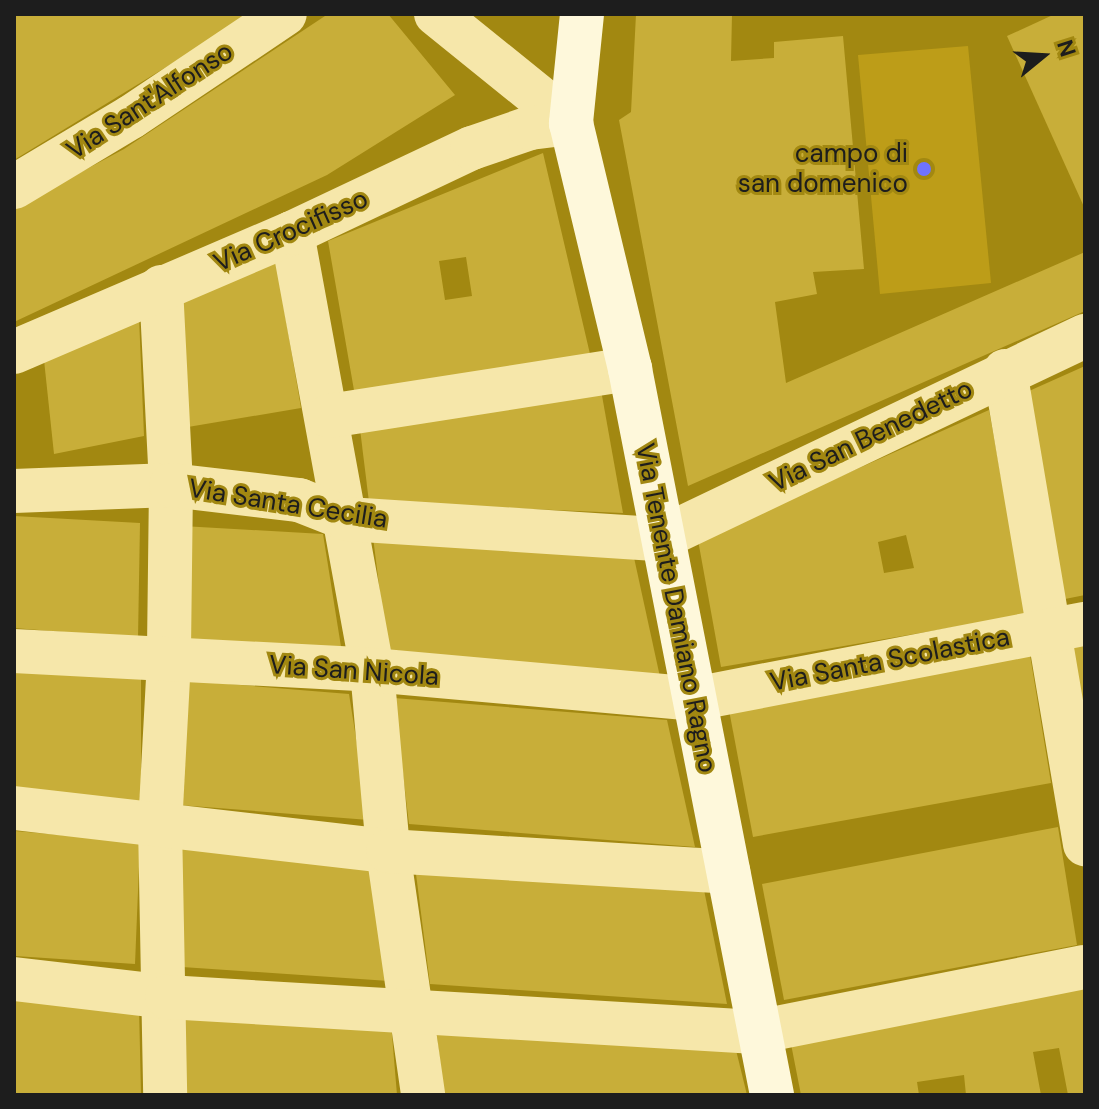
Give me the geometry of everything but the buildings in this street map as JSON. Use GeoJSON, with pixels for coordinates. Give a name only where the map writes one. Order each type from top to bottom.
{"type":"FeatureCollection","features":[{"type":"Feature","properties":{"kind":"street","name":"Via Sant'Alfonso"},"geometry":{"type":"LineString","coordinates":[[14,187],[131,117],[285,14]]}},
{"type":"Feature","properties":{"kind":"street"},"geometry":{"type":"LineString","coordinates":[[436,14],[571,123]]}},
{"type":"Feature","properties":{"kind":"street","name":"Via Tenente Damiano Ragno"},"geometry":{"type":"LineString","coordinates":[[582,14],[571,123],[630,369],[659,539],[694,699],[756,1032],[772,1095]]}},
{"type":"Feature","properties":{"kind":"street","name":"Via Crocifisso"},"geometry":{"type":"LineString","coordinates":[[14,352],[292,233],[472,148],[530,128],[571,123]]}},
{"type":"Feature","properties":{"kind":"street"},"geometry":{"type":"LineString","coordinates":[[292,233],[329,416],[372,670],[388,851],[423,1095]]}},
{"type":"Feature","properties":{"kind":"street"},"geometry":{"type":"LineString","coordinates":[[161,287],[171,485],[169,660],[160,824],[167,997],[165,1095]]}},
{"type":"Feature","properties":{"kind":"street","name":"Via San Benedetto"},"geometry":{"type":"LineString","coordinates":[[659,539],[1005,371],[1085,336]]}},
{"type":"Feature","properties":{"kind":"street"},"geometry":{"type":"LineString","coordinates":[[329,416],[630,369]]}},
{"type":"Feature","properties":{"kind":"street"},"geometry":{"type":"LineString","coordinates":[[1005,371],[1067,626],[1085,844]]}},
{"type":"Feature","properties":{"kind":"street","name":"Via Santa Cecilia"},"geometry":{"type":"LineString","coordinates":[[14,491],[171,485],[299,500],[347,519],[659,539]]}},
{"type":"Feature","properties":{"kind":"street","name":"Via Santa Scolastica"},"geometry":{"type":"LineString","coordinates":[[694,699],[1067,626]]}},
{"type":"Feature","properties":{"kind":"street","name":"Via San Nicola"},"geometry":{"type":"LineString","coordinates":[[14,651],[372,670],[694,699]]}},
{"type":"Feature","properties":{"kind":"street"},"geometry":{"type":"LineString","coordinates":[[14,808],[388,851],[728,872]]}},
{"type":"Feature","properties":{"kind":"street"},"geometry":{"type":"LineString","coordinates":[[14,979],[167,997],[756,1032],[1085,967]]}},
{"type":"Feature","properties":{"kind":"shaded area","name":"campo di san domenico"},"geometry":{"type":"Polygon","coordinates":[[[968,46],[991,283],[880,294],[858,55],[968,46]]]}},
{"type":"Feature","properties":{"kind":"place","name":"campo di san domenico"},"geometry":{"type":"Point","coordinates":[924,169]}}]}
